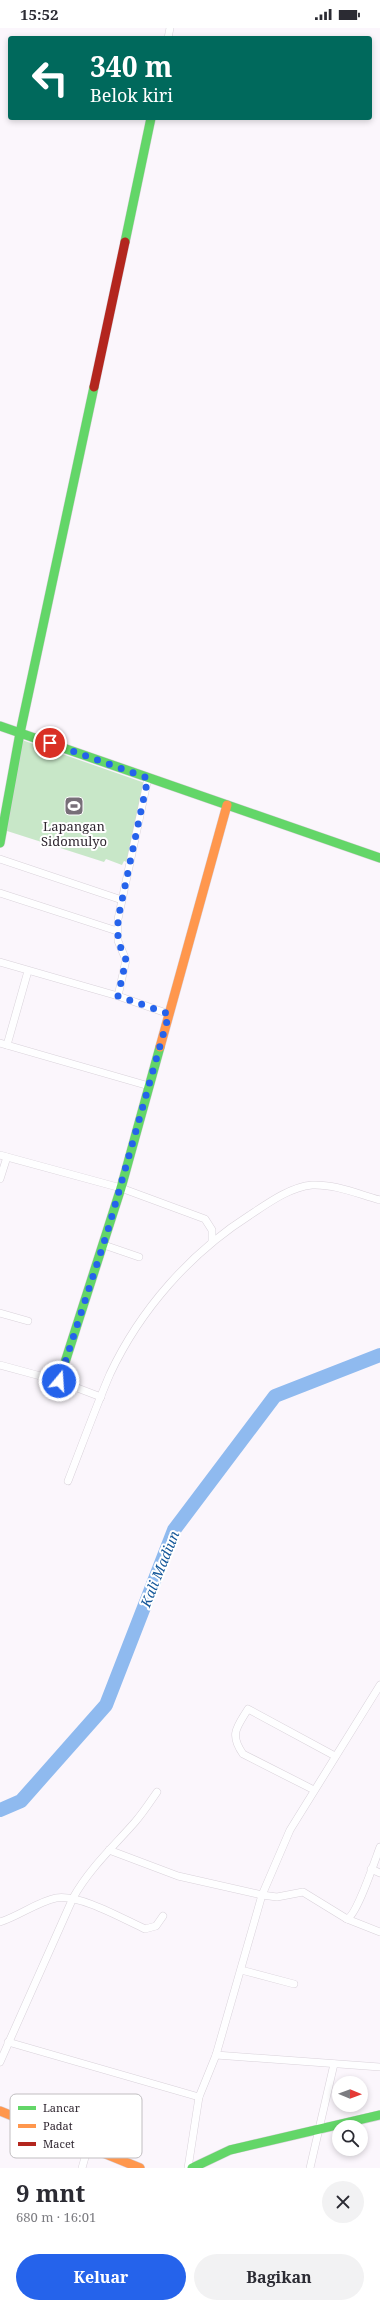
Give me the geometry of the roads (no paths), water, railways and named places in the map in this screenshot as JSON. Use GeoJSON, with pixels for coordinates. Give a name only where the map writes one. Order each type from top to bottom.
{"type":"FeatureCollection","features":[{"type":"Feature","properties":{"kind":"main road"},"geometry":{"type":"LineString","coordinates":[[0,843],[20,733],[151,120]]}},
{"type":"Feature","properties":{"kind":"main road"},"geometry":{"type":"LineString","coordinates":[[0,726],[380,858]]}},
{"type":"Feature","properties":{"kind":"main road"},"geometry":{"type":"LineString","coordinates":[[59,1381],[104,1245],[121,1188],[227,805]]}},
{"type":"Feature","properties":{"kind":"main road"},"geometry":{"type":"LineString","coordinates":[[0,2111],[10,2115]]}},
{"type":"Feature","properties":{"kind":"main road"},"geometry":{"type":"LineString","coordinates":[[192,2168],[230,2150],[318,2131],[380,2115]]}},
{"type":"Feature","properties":{"kind":"main road"},"geometry":{"type":"LineString","coordinates":[[115,2158],[140,2168]]}},
{"type":"Feature","properties":{"kind":"street"},"geometry":{"type":"LineString","coordinates":[[118,996],[126,960],[118,941],[117,931],[122,900],[148,778]]}},
{"type":"Feature","properties":{"kind":"street"},"geometry":{"type":"LineString","coordinates":[[0,859],[122,900]]}},
{"type":"Feature","properties":{"kind":"street"},"geometry":{"type":"LineString","coordinates":[[0,893],[117,931]]}},
{"type":"Feature","properties":{"kind":"street"},"geometry":{"type":"LineString","coordinates":[[0,962],[118,996],[169,1014]]}},
{"type":"Feature","properties":{"kind":"street"},"geometry":{"type":"LineString","coordinates":[[28,971],[3,1044],[149,1086]]}},
{"type":"Feature","properties":{"kind":"street"},"geometry":{"type":"LineString","coordinates":[[0,1179],[4,1156],[121,1188],[205,1219],[212,1230],[212,1242]]}},
{"type":"Feature","properties":{"kind":"street"},"geometry":{"type":"LineString","coordinates":[[68,1481],[101,1397],[126,1344],[161,1293],[212,1242],[232,1226],[275,1199],[300,1188],[312,1185],[331,1186],[380,1200]]}},
{"type":"Feature","properties":{"kind":"street"},"geometry":{"type":"LineString","coordinates":[[104,1245],[139,1257]]}},
{"type":"Feature","properties":{"kind":"street"},"geometry":{"type":"LineString","coordinates":[[0,1313],[28,1321]]}},
{"type":"Feature","properties":{"kind":"street"},"geometry":{"type":"LineString","coordinates":[[0,1365],[59,1381],[101,1397]]}},
{"type":"Feature","properties":{"kind":"street"},"geometry":{"type":"LineString","coordinates":[[188,2168],[199,2097],[216,2055],[262,1895],[290,1830],[380,1685]]}},
{"type":"Feature","properties":{"kind":"street"},"geometry":{"type":"LineString","coordinates":[[314,1790],[243,1754],[236,1744],[234,1732],[248,1709],[335,1756]]}},
{"type":"Feature","properties":{"kind":"street"},"geometry":{"type":"LineString","coordinates":[[0,2062],[5,2044],[73,1898],[90,1870],[137,1820],[157,1792]]}},
{"type":"Feature","properties":{"kind":"street"},"geometry":{"type":"LineString","coordinates":[[346,1919],[351,1917],[380,1847]]}},
{"type":"Feature","properties":{"kind":"street"},"geometry":{"type":"LineString","coordinates":[[109,1850],[174,1875],[262,1895],[277,1897],[303,1892],[346,1919],[380,1932]]}},
{"type":"Feature","properties":{"kind":"street"},"geometry":{"type":"LineString","coordinates":[[371,1869],[380,1873]]}},
{"type":"Feature","properties":{"kind":"street"},"geometry":{"type":"LineString","coordinates":[[0,1922],[46,1901],[57,1898],[73,1898],[145,1928],[156,1926],[163,1916]]}},
{"type":"Feature","properties":{"kind":"street"},"geometry":{"type":"LineString","coordinates":[[241,1970],[294,1984]]}},
{"type":"Feature","properties":{"kind":"street"},"geometry":{"type":"LineString","coordinates":[[5,2044],[199,2097]]}},
{"type":"Feature","properties":{"kind":"street"},"geometry":{"type":"LineString","coordinates":[[216,2055],[380,2067]]}},
{"type":"Feature","properties":{"kind":"street"},"geometry":{"type":"LineString","coordinates":[[310,2168],[334,2064]]}},
{"type":"Feature","properties":{"kind":"street"},"geometry":{"type":"LineString","coordinates":[[82,2168],[85,2158]]}},
{"type":"Feature","properties":{"kind":"waterway","name":"Kali Madiun"},"geometry":{"type":"LineString","coordinates":[[0,1810],[21,1801],[106,1705],[174,1530],[275,1396],[380,1355]]}},
{"type":"Feature","properties":{"kind":"place","name":"Lapangan Sidomulyo"},"geometry":{"type":"Point","coordinates":[74,806]}}]}
